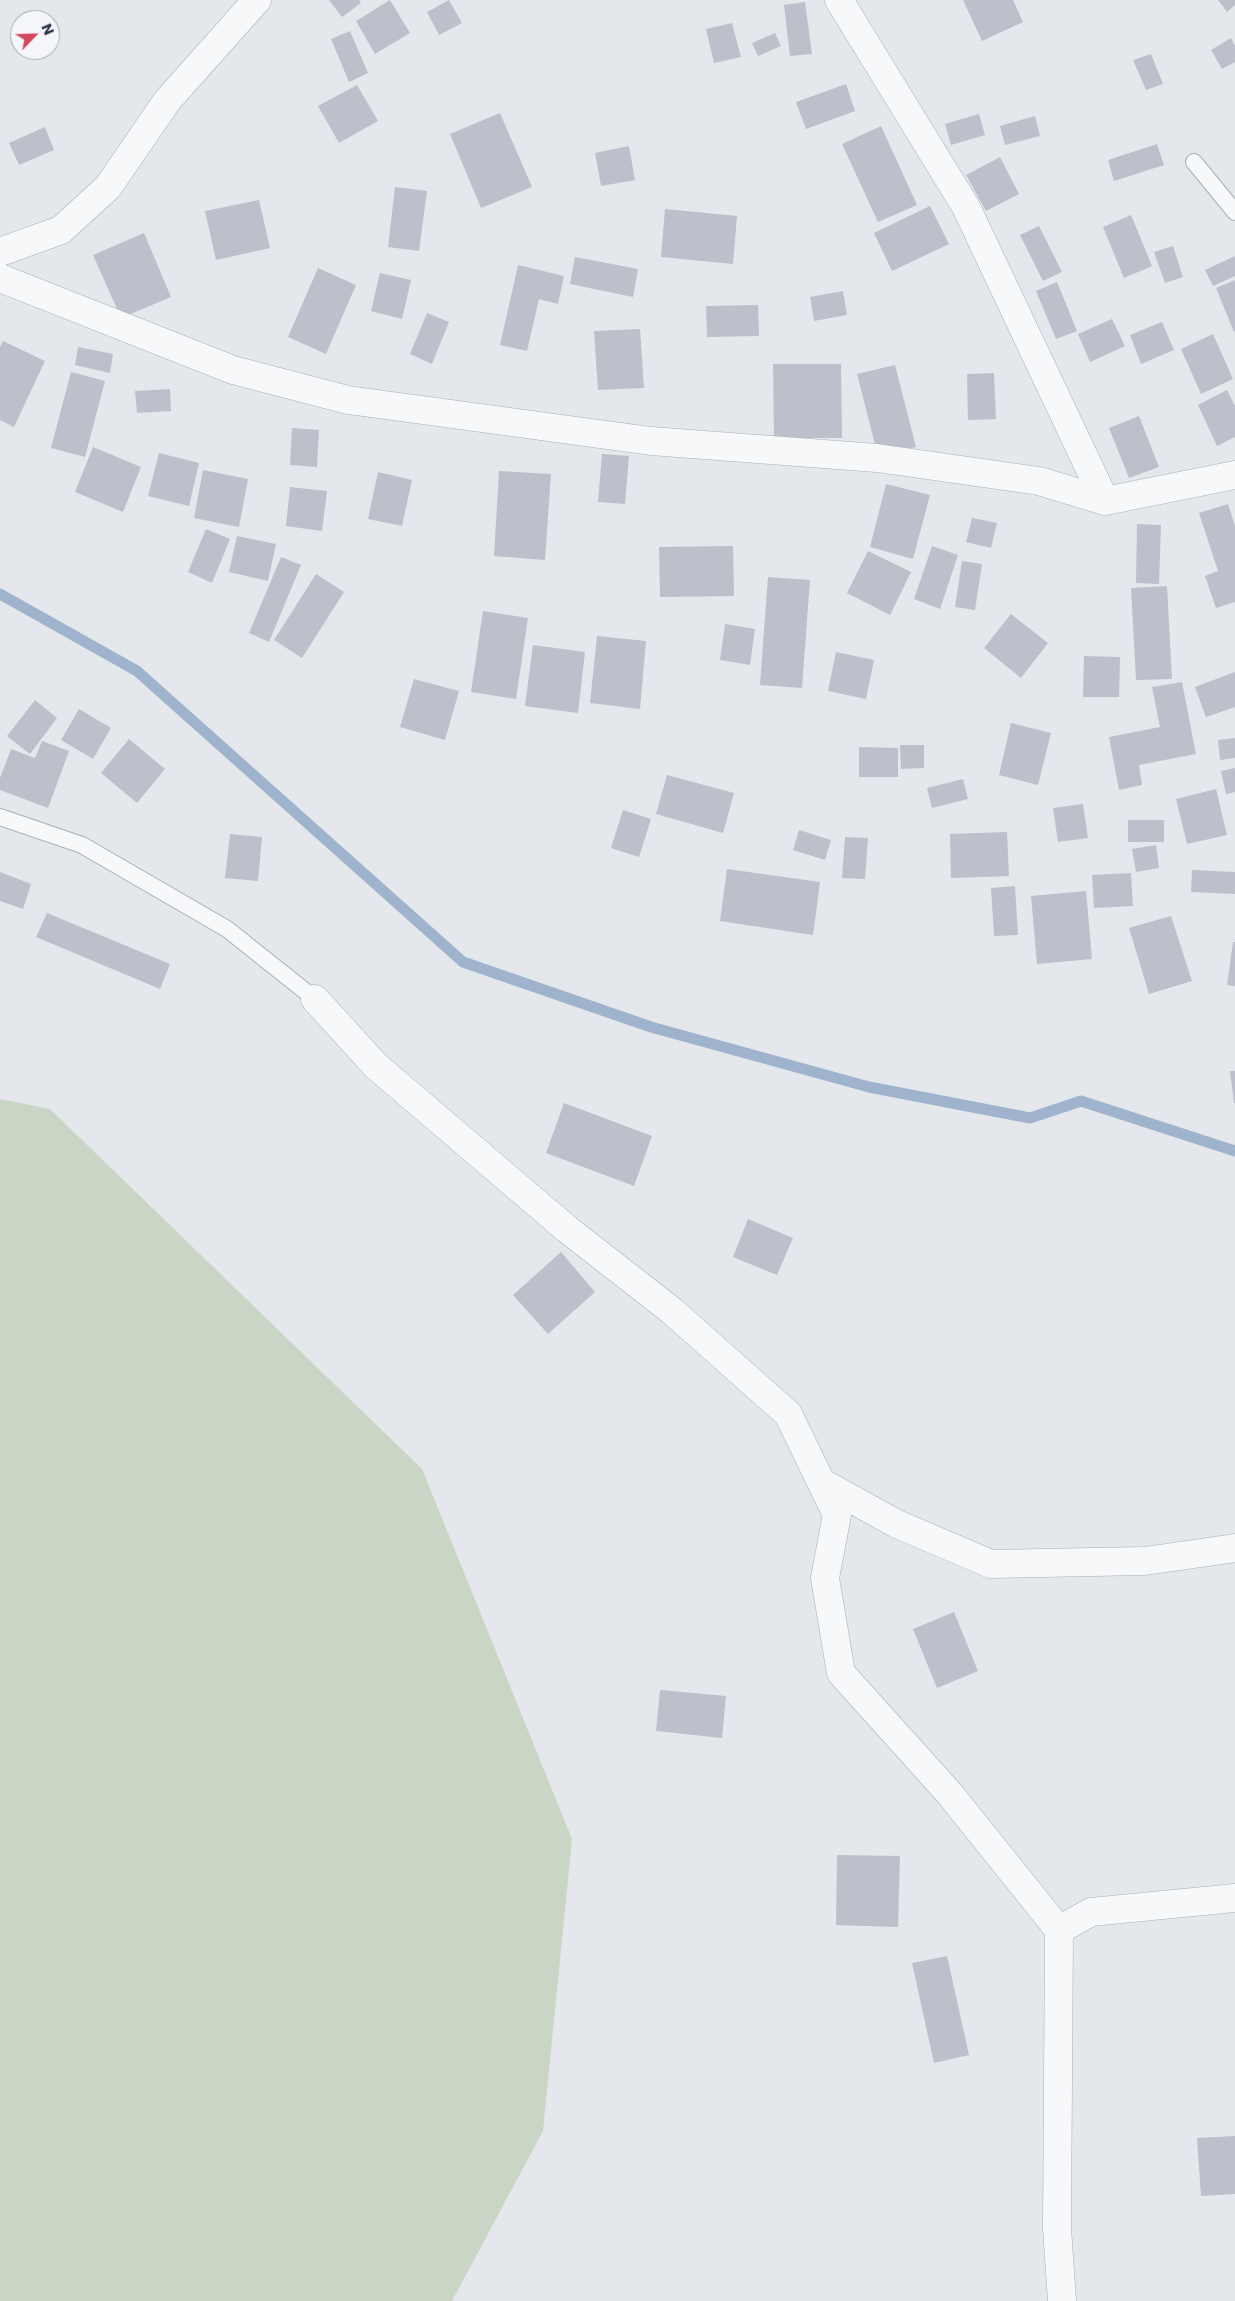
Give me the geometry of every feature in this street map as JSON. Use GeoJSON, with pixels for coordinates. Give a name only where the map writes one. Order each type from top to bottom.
{"type":"FeatureCollection","features":[{"type":"Feature","properties":{"kind":"street"},"geometry":{"type":"LineString","coordinates":[[0,252],[61,230],[108,187],[167,101],[257,0]]}},
{"type":"Feature","properties":{"kind":"street"},"geometry":{"type":"LineString","coordinates":[[839,0],[966,207],[1105,501]]}},
{"type":"Feature","properties":{"kind":"street"},"geometry":{"type":"LineString","coordinates":[[0,278],[232,370],[348,400],[651,441],[886,460],[1039,481],[1105,501],[1235,475]]}},
{"type":"Feature","properties":{"kind":"street"},"geometry":{"type":"LineString","coordinates":[[315,999],[383,1073],[567,1229],[672,1311],[788,1414],[836,1515],[824,1578],[840,1673],[949,1793],[1059,1930],[1056,2228],[1062,2301]]}},
{"type":"Feature","properties":{"kind":"street"},"geometry":{"type":"LineString","coordinates":[[820,1482],[894,1523],[992,1564],[1145,1561],[1235,1548]]}},
{"type":"Feature","properties":{"kind":"street"},"geometry":{"type":"LineString","coordinates":[[1059,1930],[1092,1912],[1235,1898]]}},
{"type":"Feature","properties":{"kind":"lane"},"geometry":{"type":"LineString","coordinates":[[1194,162],[1235,212]]}},
{"type":"Feature","properties":{"kind":"lane"},"geometry":{"type":"LineString","coordinates":[[0,817],[82,846],[227,929],[315,999]]}},
{"type":"Feature","properties":{"kind":"green space"},"geometry":{"type":"Polygon","coordinates":[[[0,1099],[50,1109],[422,1469],[572,1839],[543,2131],[452,2301],[0,2301],[0,1099]]]}},
{"type":"Feature","properties":{"kind":"building"},"geometry":{"type":"Polygon","coordinates":[[[329,0],[359,0],[361,3],[342,17],[329,0]]]}},
{"type":"Feature","properties":{"kind":"building"},"geometry":{"type":"Polygon","coordinates":[[[390,0],[410,33],[375,54],[356,21],[390,0]]]}},
{"type":"Feature","properties":{"kind":"building"},"geometry":{"type":"Polygon","coordinates":[[[449,0],[462,23],[439,35],[427,12],[449,0]]]}},
{"type":"Feature","properties":{"kind":"building"},"geometry":{"type":"Polygon","coordinates":[[[963,0],[1013,0],[1023,22],[982,41],[963,0]]]}},
{"type":"Feature","properties":{"kind":"building"},"geometry":{"type":"Polygon","coordinates":[[[1218,0],[1235,0],[1235,5],[1227,12],[1218,0]]]}},
{"type":"Feature","properties":{"kind":"building"},"geometry":{"type":"Polygon","coordinates":[[[805,2],[812,54],[790,56],[784,5],[805,2]]]}},
{"type":"Feature","properties":{"kind":"building"},"geometry":{"type":"Polygon","coordinates":[[[732,23],[741,57],[714,63],[706,29],[732,23]]]}},
{"type":"Feature","properties":{"kind":"building"},"geometry":{"type":"Polygon","coordinates":[[[350,31],[368,73],[349,82],[331,39],[350,31]]]}},
{"type":"Feature","properties":{"kind":"building"},"geometry":{"type":"Polygon","coordinates":[[[775,33],[781,46],[758,56],[752,43],[775,33]]]}},
{"type":"Feature","properties":{"kind":"building"},"geometry":{"type":"Polygon","coordinates":[[[1231,38],[1235,46],[1235,62],[1222,69],[1211,50],[1231,38]]]}},
{"type":"Feature","properties":{"kind":"building"},"geometry":{"type":"Polygon","coordinates":[[[1151,54],[1163,84],[1146,90],[1133,60],[1151,54]]]}},
{"type":"Feature","properties":{"kind":"building"},"geometry":{"type":"Polygon","coordinates":[[[846,84],[855,111],[806,129],[796,102],[846,84]]]}},
{"type":"Feature","properties":{"kind":"building"},"geometry":{"type":"Polygon","coordinates":[[[357,85],[378,121],[339,143],[318,106],[357,85]]]}},
{"type":"Feature","properties":{"kind":"building"},"geometry":{"type":"Polygon","coordinates":[[[500,113],[532,187],[481,208],[450,134],[500,113]]]}},
{"type":"Feature","properties":{"kind":"building"},"geometry":{"type":"Polygon","coordinates":[[[979,114],[985,135],[951,145],[945,124],[979,114]]]}},
{"type":"Feature","properties":{"kind":"building"},"geometry":{"type":"Polygon","coordinates":[[[1035,116],[1040,136],[1005,145],[1000,126],[1035,116]]]}},
{"type":"Feature","properties":{"kind":"building"},"geometry":{"type":"Polygon","coordinates":[[[881,126],[917,205],[878,222],[842,144],[881,126]]]}},
{"type":"Feature","properties":{"kind":"building"},"geometry":{"type":"Polygon","coordinates":[[[45,127],[54,150],[19,165],[9,143],[45,127]]]}},
{"type":"Feature","properties":{"kind":"building"},"geometry":{"type":"Polygon","coordinates":[[[1157,144],[1164,165],[1114,181],[1108,160],[1157,144]]]}},
{"type":"Feature","properties":{"kind":"building"},"geometry":{"type":"Polygon","coordinates":[[[629,146],[635,180],[601,186],[595,153],[629,146]]]}},
{"type":"Feature","properties":{"kind":"building"},"geometry":{"type":"Polygon","coordinates":[[[1000,157],[1019,194],[986,211],[966,175],[1000,157]]]}},
{"type":"Feature","properties":{"kind":"building"},"geometry":{"type":"Polygon","coordinates":[[[395,187],[427,191],[419,251],[388,247],[395,187]]]}},
{"type":"Feature","properties":{"kind":"building"},"geometry":{"type":"Polygon","coordinates":[[[259,200],[270,248],[216,260],[205,211],[259,200]]]}},
{"type":"Feature","properties":{"kind":"building"},"geometry":{"type":"Polygon","coordinates":[[[930,206],[949,244],[892,271],[874,233],[930,206]]]}},
{"type":"Feature","properties":{"kind":"building"},"geometry":{"type":"Polygon","coordinates":[[[665,209],[737,216],[733,264],[661,257],[665,209]]]}},
{"type":"Feature","properties":{"kind":"building"},"geometry":{"type":"Polygon","coordinates":[[[1131,215],[1152,266],[1124,278],[1103,227],[1131,215]]]}},
{"type":"Feature","properties":{"kind":"building"},"geometry":{"type":"Polygon","coordinates":[[[1039,226],[1062,272],[1043,281],[1020,235],[1039,226]]]}},
{"type":"Feature","properties":{"kind":"building"},"geometry":{"type":"Polygon","coordinates":[[[144,233],[171,297],[121,318],[93,255],[144,233]]]}},
{"type":"Feature","properties":{"kind":"building"},"geometry":{"type":"Polygon","coordinates":[[[1173,246],[1183,277],[1165,283],[1154,252],[1173,246]]]}},
{"type":"Feature","properties":{"kind":"building"},"geometry":{"type":"Polygon","coordinates":[[[1235,256],[1235,276],[1213,286],[1205,270],[1235,256]]]}},
{"type":"Feature","properties":{"kind":"building"},"geometry":{"type":"Polygon","coordinates":[[[575,257],[638,269],[633,297],[570,284],[575,257]]]}},
{"type":"Feature","properties":{"kind":"building"},"geometry":{"type":"Polygon","coordinates":[[[518,265],[564,276],[558,304],[539,299],[527,351],[500,345],[518,265]]]}},
{"type":"Feature","properties":{"kind":"building"},"geometry":{"type":"Polygon","coordinates":[[[318,268],[356,285],[326,354],[288,337],[318,268]]]}},
{"type":"Feature","properties":{"kind":"building"},"geometry":{"type":"Polygon","coordinates":[[[380,273],[411,280],[402,319],[371,311],[380,273]]]}},
{"type":"Feature","properties":{"kind":"building"},"geometry":{"type":"Polygon","coordinates":[[[1235,280],[1235,331],[1234,332],[1216,288],[1235,280]]]}},
{"type":"Feature","properties":{"kind":"building"},"geometry":{"type":"Polygon","coordinates":[[[1057,282],[1077,331],[1056,339],[1036,291],[1057,282]]]}},
{"type":"Feature","properties":{"kind":"building"},"geometry":{"type":"Polygon","coordinates":[[[843,291],[847,315],[814,321],[810,297],[843,291]]]}},
{"type":"Feature","properties":{"kind":"building"},"geometry":{"type":"Polygon","coordinates":[[[758,305],[759,336],[707,337],[706,306],[758,305]]]}},
{"type":"Feature","properties":{"kind":"building"},"geometry":{"type":"Polygon","coordinates":[[[427,313],[449,322],[432,364],[410,354],[427,313]]]}},
{"type":"Feature","properties":{"kind":"building"},"geometry":{"type":"Polygon","coordinates":[[[1112,319],[1125,346],[1090,362],[1078,334],[1112,319]]]}},
{"type":"Feature","properties":{"kind":"building"},"geometry":{"type":"Polygon","coordinates":[[[1162,322],[1174,350],[1141,364],[1130,335],[1162,322]]]}},
{"type":"Feature","properties":{"kind":"building"},"geometry":{"type":"Polygon","coordinates":[[[640,329],[644,388],[598,390],[594,331],[640,329]]]}},
{"type":"Feature","properties":{"kind":"building"},"geometry":{"type":"Polygon","coordinates":[[[1213,334],[1233,379],[1201,394],[1181,349],[1213,334]]]}},
{"type":"Feature","properties":{"kind":"building"},"geometry":{"type":"Polygon","coordinates":[[[3,341],[45,361],[14,427],[0,420],[0,347],[3,341]]]}},
{"type":"Feature","properties":{"kind":"building"},"geometry":{"type":"Polygon","coordinates":[[[78,347],[113,354],[110,373],[75,365],[78,347]]]}},
{"type":"Feature","properties":{"kind":"building"},"geometry":{"type":"Polygon","coordinates":[[[773,364],[841,364],[842,438],[774,438],[773,364]]]}},
{"type":"Feature","properties":{"kind":"building"},"geometry":{"type":"Polygon","coordinates":[[[895,365],[916,447],[878,456],[857,374],[895,365]]]}},
{"type":"Feature","properties":{"kind":"building"},"geometry":{"type":"Polygon","coordinates":[[[71,372],[105,381],[85,457],[51,448],[71,372]]]}},
{"type":"Feature","properties":{"kind":"building"},"geometry":{"type":"Polygon","coordinates":[[[994,373],[996,419],[968,420],[967,374],[994,373]]]}},
{"type":"Feature","properties":{"kind":"building"},"geometry":{"type":"Polygon","coordinates":[[[170,389],[171,411],[137,413],[135,391],[170,389]]]}},
{"type":"Feature","properties":{"kind":"building"},"geometry":{"type":"Polygon","coordinates":[[[1227,390],[1235,406],[1235,437],[1217,446],[1198,405],[1227,390]]]}},
{"type":"Feature","properties":{"kind":"building"},"geometry":{"type":"Polygon","coordinates":[[[1139,416],[1159,467],[1129,478],[1109,428],[1139,416]]]}},
{"type":"Feature","properties":{"kind":"building"},"geometry":{"type":"Polygon","coordinates":[[[292,428],[319,430],[317,467],[290,465],[292,428]]]}},
{"type":"Feature","properties":{"kind":"building"},"geometry":{"type":"Polygon","coordinates":[[[93,447],[141,467],[123,512],[75,492],[93,447]]]}},
{"type":"Feature","properties":{"kind":"building"},"geometry":{"type":"Polygon","coordinates":[[[159,453],[199,463],[189,506],[148,496],[159,453]]]}},
{"type":"Feature","properties":{"kind":"building"},"geometry":{"type":"Polygon","coordinates":[[[602,454],[629,456],[625,504],[598,502],[602,454]]]}},
{"type":"Feature","properties":{"kind":"building"},"geometry":{"type":"Polygon","coordinates":[[[203,470],[248,479],[239,527],[194,518],[203,470]]]}},
{"type":"Feature","properties":{"kind":"building"},"geometry":{"type":"Polygon","coordinates":[[[499,471],[551,474],[545,560],[494,556],[499,471]]]}},
{"type":"Feature","properties":{"kind":"building"},"geometry":{"type":"Polygon","coordinates":[[[378,472],[412,480],[402,526],[368,519],[378,472]]]}},
{"type":"Feature","properties":{"kind":"building"},"geometry":{"type":"Polygon","coordinates":[[[886,484],[930,495],[913,559],[870,547],[886,484]]]}},
{"type":"Feature","properties":{"kind":"building"},"geometry":{"type":"Polygon","coordinates":[[[290,487],[327,491],[322,531],[286,526],[290,487]]]}},
{"type":"Feature","properties":{"kind":"building"},"geometry":{"type":"Polygon","coordinates":[[[1228,504],[1235,526],[1235,602],[1216,608],[1205,576],[1218,571],[1199,513],[1228,504]]]}},
{"type":"Feature","properties":{"kind":"building"},"geometry":{"type":"Polygon","coordinates":[[[972,518],[997,523],[991,548],[966,542],[972,518]]]}},
{"type":"Feature","properties":{"kind":"building"},"geometry":{"type":"Polygon","coordinates":[[[1137,524],[1161,525],[1159,584],[1136,583],[1137,524]]]}},
{"type":"Feature","properties":{"kind":"building"},"geometry":{"type":"Polygon","coordinates":[[[206,529],[230,539],[212,583],[188,572],[206,529]]]}},
{"type":"Feature","properties":{"kind":"building"},"geometry":{"type":"Polygon","coordinates":[[[237,536],[276,544],[268,581],[229,572],[237,536]]]}},
{"type":"Feature","properties":{"kind":"building"},"geometry":{"type":"Polygon","coordinates":[[[733,546],[734,596],[660,597],[659,547],[733,546]]]}},
{"type":"Feature","properties":{"kind":"building"},"geometry":{"type":"Polygon","coordinates":[[[932,546],[958,555],[940,609],[914,599],[932,546]]]}},
{"type":"Feature","properties":{"kind":"building"},"geometry":{"type":"Polygon","coordinates":[[[868,551],[911,572],[890,615],[847,593],[868,551]]]}},
{"type":"Feature","properties":{"kind":"building"},"geometry":{"type":"Polygon","coordinates":[[[281,557],[301,565],[269,642],[249,633],[281,557]]]}},
{"type":"Feature","properties":{"kind":"building"},"geometry":{"type":"Polygon","coordinates":[[[962,561],[982,564],[975,610],[955,607],[962,561]]]}},
{"type":"Feature","properties":{"kind":"building"},"geometry":{"type":"Polygon","coordinates":[[[316,574],[344,592],[302,658],[274,640],[316,574]]]}},
{"type":"Feature","properties":{"kind":"building"},"geometry":{"type":"Polygon","coordinates":[[[768,577],[810,580],[802,688],[760,685],[768,577]]]}},
{"type":"Feature","properties":{"kind":"building"},"geometry":{"type":"Polygon","coordinates":[[[1167,586],[1172,679],[1136,680],[1131,588],[1167,586]]]}},
{"type":"Feature","properties":{"kind":"building"},"geometry":{"type":"Polygon","coordinates":[[[483,611],[528,618],[516,699],[471,692],[483,611]]]}},
{"type":"Feature","properties":{"kind":"building"},"geometry":{"type":"Polygon","coordinates":[[[1011,614],[1048,643],[1021,678],[984,648],[1011,614]]]}},
{"type":"Feature","properties":{"kind":"building"},"geometry":{"type":"Polygon","coordinates":[[[725,624],[755,629],[750,665],[720,660],[725,624]]]}},
{"type":"Feature","properties":{"kind":"building"},"geometry":{"type":"Polygon","coordinates":[[[597,636],[646,641],[640,709],[590,703],[597,636]]]}},
{"type":"Feature","properties":{"kind":"building"},"geometry":{"type":"Polygon","coordinates":[[[533,645],[585,652],[578,713],[525,706],[533,645]]]}},
{"type":"Feature","properties":{"kind":"building"},"geometry":{"type":"Polygon","coordinates":[[[836,652],[874,660],[866,699],[828,691],[836,652]]]}},
{"type":"Feature","properties":{"kind":"building"},"geometry":{"type":"Polygon","coordinates":[[[1084,656],[1120,657],[1119,697],[1083,697],[1084,656]]]}},
{"type":"Feature","properties":{"kind":"building"},"geometry":{"type":"Polygon","coordinates":[[[1235,672],[1235,707],[1206,717],[1195,687],[1235,672]]]}},
{"type":"Feature","properties":{"kind":"building"},"geometry":{"type":"Polygon","coordinates":[[[414,679],[459,691],[445,740],[400,727],[414,679]]]}},
{"type":"Feature","properties":{"kind":"building"},"geometry":{"type":"Polygon","coordinates":[[[1182,682],[1196,754],[1139,765],[1142,785],[1119,790],[1109,737],[1160,727],[1152,687],[1182,682]]]}},
{"type":"Feature","properties":{"kind":"building"},"geometry":{"type":"Polygon","coordinates":[[[35,700],[57,718],[30,754],[7,736],[35,700]]]}},
{"type":"Feature","properties":{"kind":"building"},"geometry":{"type":"Polygon","coordinates":[[[79,709],[111,728],[93,759],[61,740],[79,709]]]}},
{"type":"Feature","properties":{"kind":"building"},"geometry":{"type":"Polygon","coordinates":[[[1011,723],[1051,733],[1038,785],[999,775],[1011,723]]]}},
{"type":"Feature","properties":{"kind":"building"},"geometry":{"type":"Polygon","coordinates":[[[1235,738],[1235,758],[1220,760],[1218,740],[1235,738]]]}},
{"type":"Feature","properties":{"kind":"building"},"geometry":{"type":"Polygon","coordinates":[[[129,739],[165,769],[137,803],[101,773],[129,739]]]}},
{"type":"Feature","properties":{"kind":"building"},"geometry":{"type":"Polygon","coordinates":[[[42,741],[69,751],[48,808],[0,790],[0,778],[11,749],[35,758],[42,741]]]}},
{"type":"Feature","properties":{"kind":"building"},"geometry":{"type":"Polygon","coordinates":[[[900,745],[924,745],[924,768],[901,769],[900,745]]]}},
{"type":"Feature","properties":{"kind":"building"},"geometry":{"type":"Polygon","coordinates":[[[859,747],[898,748],[898,777],[859,777],[859,747]]]}},
{"type":"Feature","properties":{"kind":"building"},"geometry":{"type":"Polygon","coordinates":[[[1235,768],[1235,792],[1226,794],[1221,771],[1235,768]]]}},
{"type":"Feature","properties":{"kind":"building"},"geometry":{"type":"Polygon","coordinates":[[[667,775],[734,793],[723,833],[656,814],[667,775]]]}},
{"type":"Feature","properties":{"kind":"building"},"geometry":{"type":"Polygon","coordinates":[[[963,779],[968,799],[932,808],[927,788],[963,779]]]}},
{"type":"Feature","properties":{"kind":"building"},"geometry":{"type":"Polygon","coordinates":[[[1216,789],[1227,835],[1187,844],[1176,799],[1216,789]]]}},
{"type":"Feature","properties":{"kind":"building"},"geometry":{"type":"Polygon","coordinates":[[[1083,804],[1088,838],[1058,842],[1053,808],[1083,804]]]}},
{"type":"Feature","properties":{"kind":"building"},"geometry":{"type":"Polygon","coordinates":[[[623,810],[651,819],[639,857],[611,848],[623,810]]]}},
{"type":"Feature","properties":{"kind":"building"},"geometry":{"type":"Polygon","coordinates":[[[1128,820],[1164,820],[1164,842],[1128,842],[1128,820]]]}},
{"type":"Feature","properties":{"kind":"building"},"geometry":{"type":"Polygon","coordinates":[[[799,830],[831,840],[825,860],[793,850],[799,830]]]}},
{"type":"Feature","properties":{"kind":"building"},"geometry":{"type":"Polygon","coordinates":[[[1007,832],[1009,876],[951,878],[950,834],[1007,832]]]}},
{"type":"Feature","properties":{"kind":"building"},"geometry":{"type":"Polygon","coordinates":[[[230,834],[262,837],[258,881],[225,878],[230,834]]]}},
{"type":"Feature","properties":{"kind":"building"},"geometry":{"type":"Polygon","coordinates":[[[845,837],[868,838],[865,879],[842,878],[845,837]]]}},
{"type":"Feature","properties":{"kind":"building"},"geometry":{"type":"Polygon","coordinates":[[[1156,845],[1159,868],[1136,872],[1132,849],[1156,845]]]}},
{"type":"Feature","properties":{"kind":"building"},"geometry":{"type":"Polygon","coordinates":[[[727,869],[820,882],[813,935],[720,921],[727,869]]]}},
{"type":"Feature","properties":{"kind":"building"},"geometry":{"type":"Polygon","coordinates":[[[1192,870],[1235,872],[1235,894],[1191,892],[1192,870]]]}},
{"type":"Feature","properties":{"kind":"building"},"geometry":{"type":"Polygon","coordinates":[[[0,872],[31,884],[23,909],[0,901],[0,872]]]}},
{"type":"Feature","properties":{"kind":"building"},"geometry":{"type":"Polygon","coordinates":[[[1131,873],[1133,906],[1094,908],[1092,875],[1131,873]]]}},
{"type":"Feature","properties":{"kind":"building"},"geometry":{"type":"Polygon","coordinates":[[[1015,886],[1018,935],[994,936],[991,888],[1015,886]]]}},
{"type":"Feature","properties":{"kind":"building"},"geometry":{"type":"Polygon","coordinates":[[[1086,891],[1092,959],[1037,964],[1031,896],[1086,891]]]}},
{"type":"Feature","properties":{"kind":"building"},"geometry":{"type":"Polygon","coordinates":[[[47,913],[170,964],[160,989],[36,937],[47,913]]]}},
{"type":"Feature","properties":{"kind":"building"},"geometry":{"type":"Polygon","coordinates":[[[1171,916],[1192,981],[1149,994],[1129,928],[1171,916]]]}},
{"type":"Feature","properties":{"kind":"building"},"geometry":{"type":"Polygon","coordinates":[[[1233,942],[1235,942],[1235,986],[1227,985],[1233,942]]]}},
{"type":"Feature","properties":{"kind":"building"},"geometry":{"type":"Polygon","coordinates":[[[1230,1071],[1235,1071],[1235,1103],[1234,1103],[1230,1071]]]}},
{"type":"Feature","properties":{"kind":"building"},"geometry":{"type":"Polygon","coordinates":[[[564,1103],[652,1136],[634,1186],[546,1153],[564,1103]]]}},
{"type":"Feature","properties":{"kind":"building"},"geometry":{"type":"Polygon","coordinates":[[[748,1219],[793,1238],[777,1275],[733,1257],[748,1219]]]}},
{"type":"Feature","properties":{"kind":"building"},"geometry":{"type":"Polygon","coordinates":[[[561,1252],[595,1292],[548,1334],[513,1295],[561,1252]]]}},
{"type":"Feature","properties":{"kind":"building"},"geometry":{"type":"Polygon","coordinates":[[[954,1612],[978,1671],[937,1688],[913,1629],[954,1612]]]}},
{"type":"Feature","properties":{"kind":"building"},"geometry":{"type":"Polygon","coordinates":[[[660,1690],[726,1696],[722,1738],[656,1731],[660,1690]]]}},
{"type":"Feature","properties":{"kind":"building"},"geometry":{"type":"Polygon","coordinates":[[[837,1855],[900,1856],[898,1927],[836,1925],[837,1855]]]}},
{"type":"Feature","properties":{"kind":"building"},"geometry":{"type":"Polygon","coordinates":[[[947,1956],[969,2055],[934,2063],[912,1963],[947,1956]]]}},
{"type":"Feature","properties":{"kind":"building"},"geometry":{"type":"Polygon","coordinates":[[[1235,2136],[1235,2194],[1201,2196],[1197,2138],[1235,2136]]]}},
{"type":"Feature","properties":{"kind":"waterway"},"geometry":{"type":"LineString","coordinates":[[0,594],[137,671],[463,962],[651,1027],[869,1087],[1030,1118],[1081,1101],[1235,1151]]}}]}
